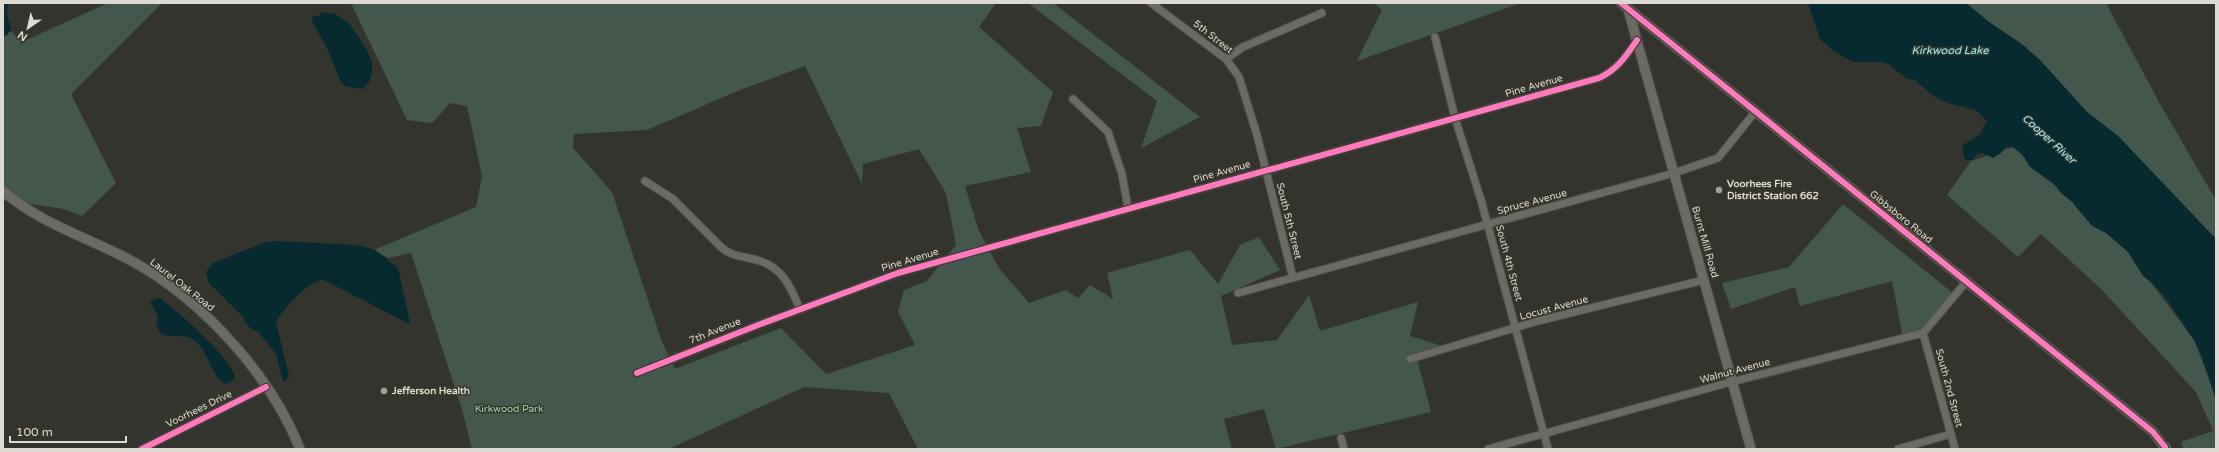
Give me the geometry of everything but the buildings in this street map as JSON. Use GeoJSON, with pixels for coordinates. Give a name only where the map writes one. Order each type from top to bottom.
{"type":"FeatureCollection","features":[{"type":"Feature","properties":{"kind":"street","name":"5th Street"},"geometry":{"type":"LineString","coordinates":[[1151,3],[1226,59],[1236,72],[1245,94],[1265,170]]}},
{"type":"Feature","properties":{"kind":"street","name":"Gibbsboro Road"},"geometry":{"type":"LineString","coordinates":[[1621,3],[2153,432],[2165,448]]}},
{"type":"Feature","properties":{"kind":"street","name":"Burnt Mill Road"},"geometry":{"type":"LineString","coordinates":[[1628,9],[1638,40],[1731,382],[1751,449]]}},
{"type":"Feature","properties":{"kind":"street"},"geometry":{"type":"LineString","coordinates":[[1226,59],[1243,47],[1322,13]]}},
{"type":"Feature","properties":{"kind":"street","name":"South 4th Street"},"geometry":{"type":"LineString","coordinates":[[1435,37],[1455,118],[1488,224],[1548,449]]}},
{"type":"Feature","properties":{"kind":"street","name":"Pine Avenue"},"geometry":{"type":"LineString","coordinates":[[800,309],[898,273],[1599,78],[1608,74],[1621,63],[1638,40]]}},
{"type":"Feature","properties":{"kind":"street"},"geometry":{"type":"LineString","coordinates":[[1073,99],[1108,132],[1122,174],[1128,208]]}},
{"type":"Feature","properties":{"kind":"street","name":"Spruce Avenue"},"geometry":{"type":"LineString","coordinates":[[1238,293],[1674,173],[1718,158],[1755,112]]}},
{"type":"Feature","properties":{"kind":"street","name":"South 5th Street"},"geometry":{"type":"LineString","coordinates":[[1265,170],[1293,278]]}},
{"type":"Feature","properties":{"kind":"street"},"geometry":{"type":"LineString","coordinates":[[644,181],[673,199],[731,255],[760,261],[772,267],[784,276],[790,284],[800,309]]}},
{"type":"Feature","properties":{"kind":"street","name":"Laurel Oak Road"},"geometry":{"type":"LineString","coordinates":[[3,191],[43,220],[126,258],[172,288],[215,325],[237,349],[266,388],[290,427],[300,449]]}},
{"type":"Feature","properties":{"kind":"street","name":"Locust Avenue"},"geometry":{"type":"LineString","coordinates":[[1410,359],[1516,328],[1704,280]]}},
{"type":"Feature","properties":{"kind":"street"},"geometry":{"type":"LineString","coordinates":[[1923,333],[1966,282]]}},
{"type":"Feature","properties":{"kind":"street","name":"7th Avenue"},"geometry":{"type":"LineString","coordinates":[[637,373],[800,309]]}},
{"type":"Feature","properties":{"kind":"street","name":"Walnut Avenue"},"geometry":{"type":"LineString","coordinates":[[1488,449],[1731,382],[1923,333]]}},
{"type":"Feature","properties":{"kind":"street","name":"South 2nd Street"},"geometry":{"type":"LineString","coordinates":[[1923,333],[1955,449]]}},
{"type":"Feature","properties":{"kind":"street","name":"Voorhees Drive"},"geometry":{"type":"LineString","coordinates":[[142,449],[266,388]]}},
{"type":"Feature","properties":{"kind":"street"},"geometry":{"type":"LineString","coordinates":[[1898,449],[1951,434]]}},
{"type":"Feature","properties":{"kind":"street"},"geometry":{"type":"LineString","coordinates":[[1341,438],[1344,449]]}},
{"type":"Feature","properties":{"kind":"green space"},"geometry":{"type":"Polygon","coordinates":[[[108,3],[162,3],[71,94],[116,183],[82,216],[64,209],[3,200],[3,33],[11,31],[22,42],[108,3]]]}},
{"type":"Feature","properties":{"kind":"green space","name":"Kirkwood Park"},"geometry":{"type":"Polygon","coordinates":[[[351,3],[996,3],[979,27],[1053,92],[1041,126],[1017,128],[1031,172],[965,186],[979,231],[999,268],[1029,303],[1066,290],[1078,298],[1090,285],[1113,299],[1107,273],[1190,250],[1218,284],[1240,245],[1259,237],[1280,270],[1221,296],[1232,345],[1277,340],[1309,295],[1320,331],[1418,302],[1410,336],[1442,346],[1417,359],[1431,412],[1276,449],[1264,409],[1224,419],[1232,449],[918,449],[889,393],[804,387],[669,449],[472,449],[462,409],[411,253],[388,258],[374,250],[476,207],[482,176],[467,106],[450,103],[432,123],[407,120],[351,3]],[[805,66],[740,90],[647,130],[574,134],[573,148],[612,192],[662,342],[675,369],[781,328],[826,374],[915,345],[898,312],[904,290],[927,281],[956,245],[946,193],[919,149],[863,164],[862,184],[805,66]]]}},
{"type":"Feature","properties":{"kind":"green space"},"geometry":{"type":"Polygon","coordinates":[[[1028,3],[1053,3],[1200,117],[1141,148],[1157,101],[1028,3]]]}},
{"type":"Feature","properties":{"kind":"green space"},"geometry":{"type":"Polygon","coordinates":[[[1374,3],[1518,4],[1357,61],[1382,10],[1374,3]]]}},
{"type":"Feature","properties":{"kind":"green space"},"geometry":{"type":"Polygon","coordinates":[[[1966,3],[2106,3],[2160,104],[2216,200],[2216,239],[2118,136],[2087,112],[2023,45],[1989,22],[1966,3]]]}},
{"type":"Feature","properties":{"kind":"green space"},"geometry":{"type":"Polygon","coordinates":[[[2013,147],[2128,252],[2194,340],[2216,396],[2216,449],[2183,449],[2181,442],[2213,431],[2196,392],[2101,289],[2041,234],[2018,257],[1947,195],[1971,161],[2013,147]]]}},
{"type":"Feature","properties":{"kind":"green space"},"geometry":{"type":"Polygon","coordinates":[[[1843,204],[1955,295],[1926,330],[1903,338],[1892,281],[1800,306],[1795,287],[1731,309],[1722,283],[1789,267],[1843,204]]]}},
{"type":"Feature","properties":{"kind":"water"},"geometry":{"type":"Polygon","coordinates":[[[3,3],[8,3],[7,13],[11,30],[3,37],[3,3]]]}},
{"type":"Feature","properties":{"kind":"water","name":"Kirkwood Lake"},"geometry":{"type":"Polygon","coordinates":[[[1808,3],[1966,3],[1989,22],[2023,45],[2040,60],[2087,112],[2118,136],[2216,239],[2216,400],[2200,352],[2194,340],[2168,301],[2152,283],[2143,276],[2128,252],[2106,233],[2092,226],[2072,202],[2060,192],[2055,185],[2029,166],[2023,155],[2013,147],[2006,147],[2000,154],[1993,158],[1982,153],[1977,154],[1973,160],[1965,160],[1962,146],[1980,134],[1987,121],[1976,110],[1947,103],[1932,95],[1915,80],[1906,78],[1888,64],[1880,62],[1854,62],[1835,52],[1820,39],[1808,3]]]}},
{"type":"Feature","properties":{"kind":"water"},"geometry":{"type":"Polygon","coordinates":[[[322,12],[335,14],[349,23],[367,50],[372,62],[372,73],[369,82],[363,89],[345,86],[340,80],[328,50],[312,21],[313,16],[318,16],[322,12]]]}},
{"type":"Feature","properties":{"kind":"water"},"geometry":{"type":"Polygon","coordinates":[[[276,241],[357,245],[375,250],[398,268],[410,323],[407,323],[324,280],[311,284],[290,303],[276,322],[289,376],[286,381],[283,381],[276,354],[258,332],[249,327],[242,316],[209,283],[206,272],[213,263],[266,242],[276,241]]]}},
{"type":"Feature","properties":{"kind":"water"},"geometry":{"type":"Polygon","coordinates":[[[160,298],[202,335],[224,358],[232,369],[235,377],[230,383],[225,384],[220,379],[200,346],[195,341],[190,338],[167,336],[160,333],[156,323],[158,317],[150,301],[160,298]]]}},
{"type":"Feature","properties":{"kind":"cycle path"},"geometry":{"type":"LineString","coordinates":[[1621,3],[2153,432],[2165,447]]}},
{"type":"Feature","properties":{"kind":"cycle path"},"geometry":{"type":"LineString","coordinates":[[637,373],[758,325],[898,273],[1599,78],[1616,67],[1637,40]]}},
{"type":"Feature","properties":{"kind":"cycle path"},"geometry":{"type":"LineString","coordinates":[[142,449],[266,387]]}},
{"type":"Feature","properties":{"kind":"place","name":"Voorhees Fire District Station 662"},"geometry":{"type":"Point","coordinates":[1719,190]}},
{"type":"Feature","properties":{"kind":"place","name":"Jefferson Health"},"geometry":{"type":"Point","coordinates":[384,391]}},
{"type":"Feature","properties":{"kind":"water label","name":"Cooper River"},"geometry":{"type":"Point","coordinates":[2049,139]}}]}
